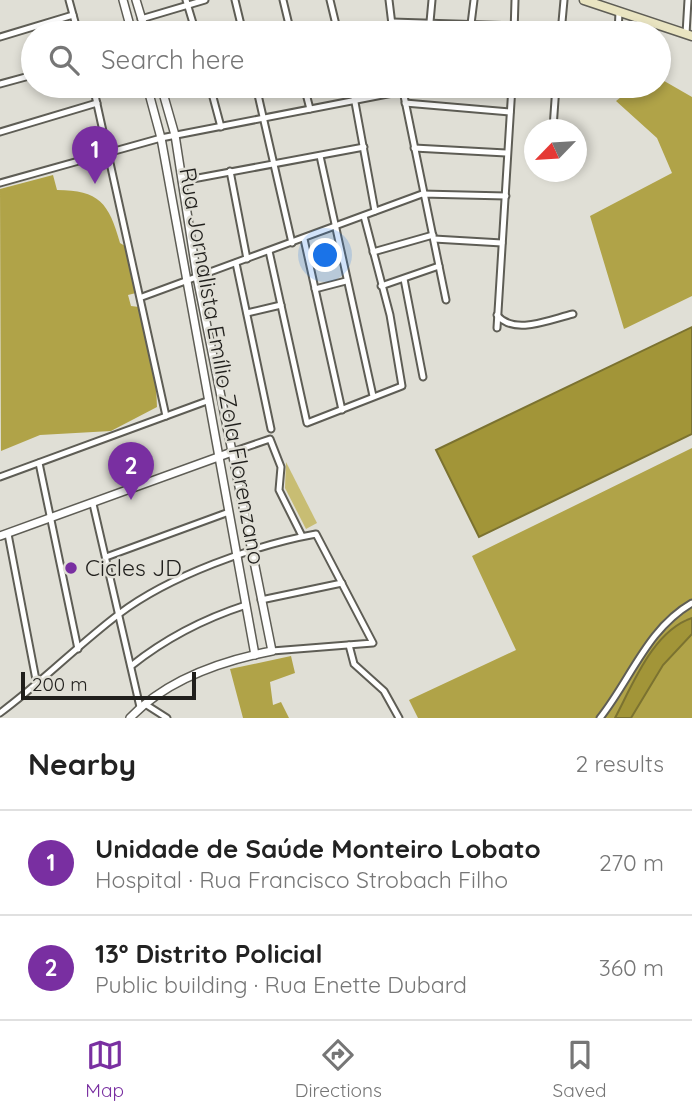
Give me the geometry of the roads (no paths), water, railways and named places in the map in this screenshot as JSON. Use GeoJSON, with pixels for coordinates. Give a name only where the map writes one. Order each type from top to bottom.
{"type":"FeatureCollection","features":[{"type":"Feature","properties":{"kind":"main road"},"geometry":{"type":"LineString","coordinates":[[584,0],[646,21]]}},
{"type":"Feature","properties":{"kind":"main road"},"geometry":{"type":"LineString","coordinates":[[671,29],[689,35]]}},
{"type":"Feature","properties":{"kind":"street"},"geometry":{"type":"LineString","coordinates":[[69,0],[75,21]]}},
{"type":"Feature","properties":{"kind":"street"},"geometry":{"type":"LineString","coordinates":[[123,0],[129,21]]}},
{"type":"Feature","properties":{"kind":"street"},"geometry":{"type":"LineString","coordinates":[[136,0],[141,19],[187,2],[205,0]]}},
{"type":"Feature","properties":{"kind":"street"},"geometry":{"type":"LineString","coordinates":[[235,0],[240,21]]}},
{"type":"Feature","properties":{"kind":"street"},"geometry":{"type":"LineString","coordinates":[[283,0],[288,21]]}},
{"type":"Feature","properties":{"kind":"street"},"geometry":{"type":"LineString","coordinates":[[330,0],[335,21]]}},
{"type":"Feature","properties":{"kind":"street"},"geometry":{"type":"LineString","coordinates":[[389,0],[391,21]]}},
{"type":"Feature","properties":{"kind":"street"},"geometry":{"type":"LineString","coordinates":[[430,21],[432,0]]}},
{"type":"Feature","properties":{"kind":"street"},"geometry":{"type":"LineString","coordinates":[[471,21],[474,0]]}},
{"type":"Feature","properties":{"kind":"street"},"geometry":{"type":"LineString","coordinates":[[515,0],[515,21]]}},
{"type":"Feature","properties":{"kind":"street"},"geometry":{"type":"LineString","coordinates":[[562,21],[564,0]]}},
{"type":"Feature","properties":{"kind":"street"},"geometry":{"type":"LineString","coordinates":[[688,0],[689,35]]}},
{"type":"Feature","properties":{"kind":"street"},"geometry":{"type":"LineString","coordinates":[[187,2],[193,21]]}},
{"type":"Feature","properties":{"kind":"street"},"geometry":{"type":"LineString","coordinates":[[619,12],[619,21]]}},
{"type":"Feature","properties":{"kind":"street"},"geometry":{"type":"LineString","coordinates":[[53,21],[73,15]]}},
{"type":"Feature","properties":{"kind":"street"},"geometry":{"type":"LineString","coordinates":[[0,37],[21,31]]}},
{"type":"Feature","properties":{"kind":"street"},"geometry":{"type":"LineString","coordinates":[[0,84],[21,78]]}},
{"type":"Feature","properties":{"kind":"street"},"geometry":{"type":"LineString","coordinates":[[96,98],[142,297],[166,416]]}},
{"type":"Feature","properties":{"kind":"street","name":"Rua Jornalista Emílio Zola Florenzano"},"geometry":{"type":"LineString","coordinates":[[150,98],[161,138],[185,282],[255,654]]}},
{"type":"Feature","properties":{"kind":"street","name":"Rua Jornalista Emílio Zola Florenzano"},"geometry":{"type":"LineString","coordinates":[[164,98],[175,135],[197,277],[272,651]]}},
{"type":"Feature","properties":{"kind":"street"},"geometry":{"type":"LineString","coordinates":[[213,98],[221,127]]}},
{"type":"Feature","properties":{"kind":"street"},"geometry":{"type":"LineString","coordinates":[[259,98],[292,243]]}},
{"type":"Feature","properties":{"kind":"street"},"geometry":{"type":"LineString","coordinates":[[307,98],[310,109]]}},
{"type":"Feature","properties":{"kind":"street"},"geometry":{"type":"LineString","coordinates":[[355,98],[375,211]]}},
{"type":"Feature","properties":{"kind":"street"},"geometry":{"type":"LineString","coordinates":[[0,183],[161,138],[367,98]]}},
{"type":"Feature","properties":{"kind":"street"},"geometry":{"type":"LineString","coordinates":[[404,98],[446,300]]}},
{"type":"Feature","properties":{"kind":"street"},"geometry":{"type":"LineString","coordinates":[[497,328],[511,98]]}},
{"type":"Feature","properties":{"kind":"street"},"geometry":{"type":"LineString","coordinates":[[554,119],[555,98]]}},
{"type":"Feature","properties":{"kind":"street"},"geometry":{"type":"LineString","coordinates":[[0,132],[97,103]]}},
{"type":"Feature","properties":{"kind":"street"},"geometry":{"type":"LineString","coordinates":[[405,103],[510,112]]}},
{"type":"Feature","properties":{"kind":"street"},"geometry":{"type":"LineString","coordinates":[[182,181],[364,146]]}},
{"type":"Feature","properties":{"kind":"street"},"geometry":{"type":"LineString","coordinates":[[414,148],[506,153]]}},
{"type":"Feature","properties":{"kind":"street"},"geometry":{"type":"LineString","coordinates":[[320,156],[333,228],[373,396]]}},
{"type":"Feature","properties":{"kind":"street"},"geometry":{"type":"LineString","coordinates":[[230,172],[247,259]]}},
{"type":"Feature","properties":{"kind":"street"},"geometry":{"type":"LineString","coordinates":[[142,297],[422,194],[506,196]]}},
{"type":"Feature","properties":{"kind":"street"},"geometry":{"type":"LineString","coordinates":[[270,251],[307,423],[402,386],[390,315],[364,216]]}},
{"type":"Feature","properties":{"kind":"street"},"geometry":{"type":"LineString","coordinates":[[373,252],[434,237],[502,243]]}},
{"type":"Feature","properties":{"kind":"street"},"geometry":{"type":"LineString","coordinates":[[304,239],[342,410]]}},
{"type":"Feature","properties":{"kind":"street"},"geometry":{"type":"LineString","coordinates":[[236,263],[271,429]]}},
{"type":"Feature","properties":{"kind":"street"},"geometry":{"type":"LineString","coordinates":[[381,286],[439,266]]}},
{"type":"Feature","properties":{"kind":"street"},"geometry":{"type":"LineString","coordinates":[[404,279],[423,377]]}},
{"type":"Feature","properties":{"kind":"street"},"geometry":{"type":"LineString","coordinates":[[315,289],[346,281]]}},
{"type":"Feature","properties":{"kind":"street"},"geometry":{"type":"LineString","coordinates":[[247,313],[281,305]]}},
{"type":"Feature","properties":{"kind":"street"},"geometry":{"type":"LineString","coordinates":[[498,315],[502,321],[518,326],[573,314]]}},
{"type":"Feature","properties":{"kind":"street"},"geometry":{"type":"LineString","coordinates":[[0,477],[207,401]]}},
{"type":"Feature","properties":{"kind":"street"},"geometry":{"type":"LineString","coordinates":[[37,685],[4,535],[270,439],[281,467],[279,490],[302,537]]}},
{"type":"Feature","properties":{"kind":"street"},"geometry":{"type":"LineString","coordinates":[[39,463],[78,649]]}},
{"type":"Feature","properties":{"kind":"street"},"geometry":{"type":"LineString","coordinates":[[93,504],[142,706],[167,718]]}},
{"type":"Feature","properties":{"kind":"street"},"geometry":{"type":"LineString","coordinates":[[106,557],[229,512]]}},
{"type":"Feature","properties":{"kind":"street"},"geometry":{"type":"LineString","coordinates":[[0,713],[37,685],[120,613],[166,587],[270,542],[316,534],[373,643],[255,654],[190,677],[142,706],[130,718]]}},
{"type":"Feature","properties":{"kind":"street"},"geometry":{"type":"LineString","coordinates":[[261,600],[342,583]]}},
{"type":"Feature","properties":{"kind":"street"},"geometry":{"type":"LineString","coordinates":[[600,718],[650,640],[676,612],[692,603]]}},
{"type":"Feature","properties":{"kind":"street"},"geometry":{"type":"LineString","coordinates":[[131,666],[158,644],[186,629],[246,606]]}},
{"type":"Feature","properties":{"kind":"street"},"geometry":{"type":"LineString","coordinates":[[349,645],[354,664],[384,691],[399,718]]}},
{"type":"Feature","properties":{"kind":"place","name":"Unidade de Saúde Monteiro Lobato"},"geometry":{"type":"Point","coordinates":[95,184]}},
{"type":"Feature","properties":{"kind":"place","name":"13º Distrito Policial"},"geometry":{"type":"Point","coordinates":[131,500]}},
{"type":"Feature","properties":{"kind":"place","name":"Cicles JD"},"geometry":{"type":"Point","coordinates":[71,568]}}]}
